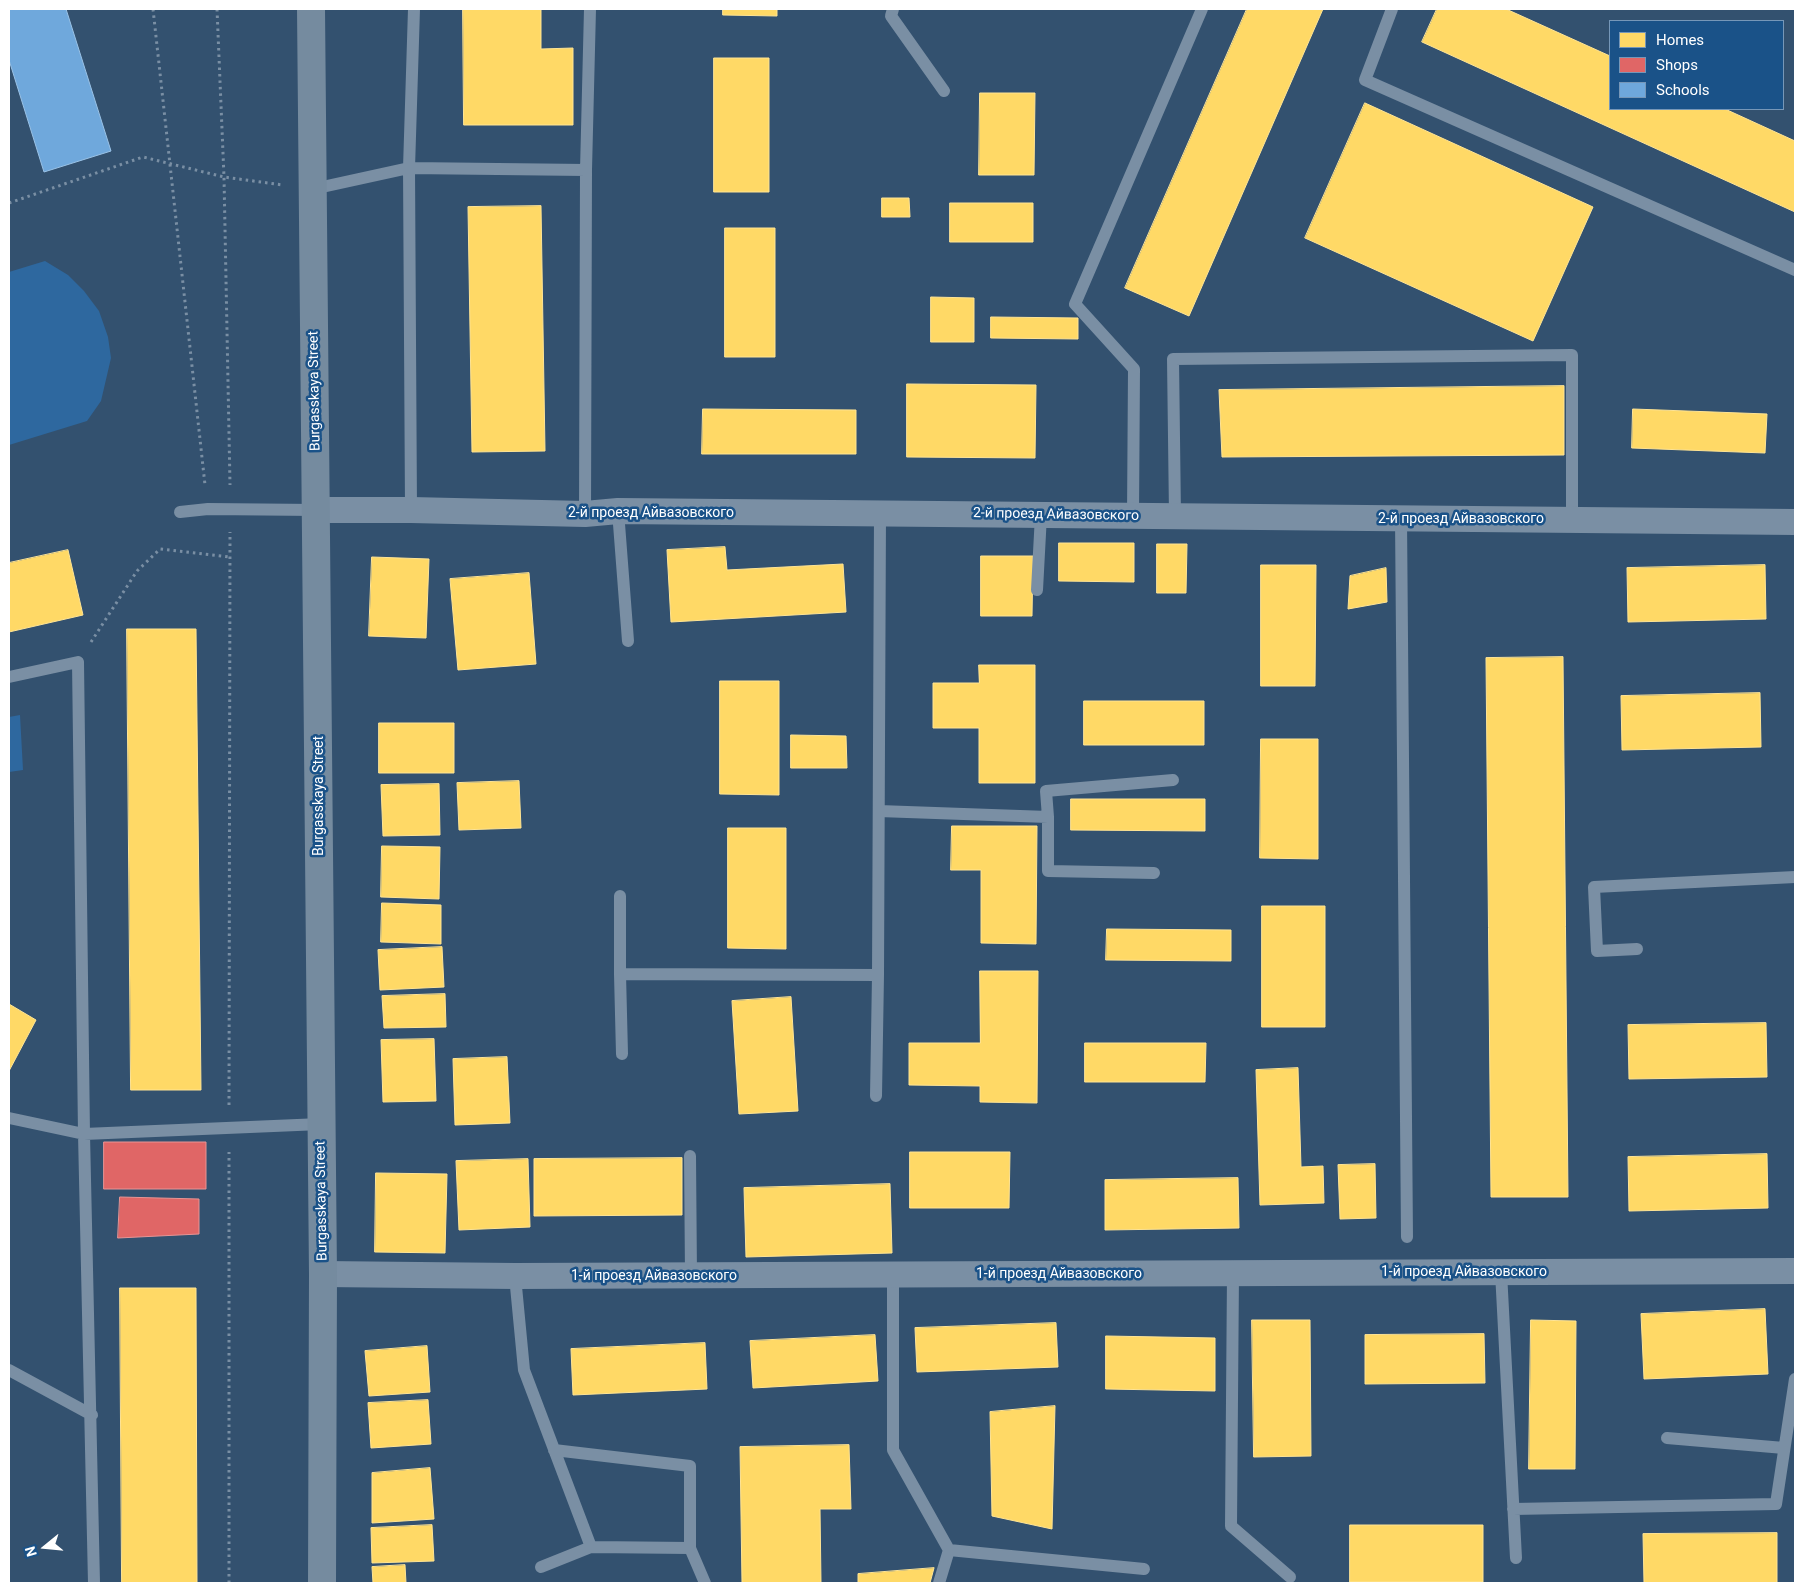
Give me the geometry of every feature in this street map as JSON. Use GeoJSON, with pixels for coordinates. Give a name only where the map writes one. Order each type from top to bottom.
{"type":"FeatureCollection","features":[{"type":"Feature","properties":{"kind":"street","name":"Burgasskaya Street"},"geometry":{"type":"LineString","coordinates":[[312,9],[323,1274],[322,1583]]}},
{"type":"Feature","properties":{"kind":"street","name":"2-й проезд Айвазовского"},"geometry":{"type":"LineString","coordinates":[[317,510],[585,514],[618,511],[1795,522]]}},
{"type":"Feature","properties":{"kind":"street","name":"1-й проезд Айвазовского"},"geometry":{"type":"LineString","coordinates":[[323,1274],[691,1276],[1795,1271]]}},
{"type":"Feature","properties":{"kind":"lane"},"geometry":{"type":"LineString","coordinates":[[411,510],[409,168],[414,9]]}},
{"type":"Feature","properties":{"kind":"lane"},"geometry":{"type":"LineString","coordinates":[[585,514],[586,170],[590,9]]}},
{"type":"Feature","properties":{"kind":"lane"},"geometry":{"type":"LineString","coordinates":[[893,9],[891,16],[944,91]]}},
{"type":"Feature","properties":{"kind":"lane"},"geometry":{"type":"LineString","coordinates":[[1133,516],[1134,369],[1075,304],[1202,9]]}},
{"type":"Feature","properties":{"kind":"lane"},"geometry":{"type":"LineString","coordinates":[[1392,9],[1365,80],[1795,270]]}},
{"type":"Feature","properties":{"kind":"lane"},"geometry":{"type":"LineString","coordinates":[[313,189],[409,168],[586,170]]}},
{"type":"Feature","properties":{"kind":"lane"},"geometry":{"type":"LineString","coordinates":[[1175,516],[1173,359],[1572,355],[1572,520]]}},
{"type":"Feature","properties":{"kind":"lane"},"geometry":{"type":"LineString","coordinates":[[180,512],[208,509],[317,510]]}},
{"type":"Feature","properties":{"kind":"lane"},"geometry":{"type":"LineString","coordinates":[[618,511],[628,641]]}},
{"type":"Feature","properties":{"kind":"lane"},"geometry":{"type":"LineString","coordinates":[[876,1096],[880,514]]}},
{"type":"Feature","properties":{"kind":"lane"},"geometry":{"type":"LineString","coordinates":[[1037,590],[1041,515]]}},
{"type":"Feature","properties":{"kind":"lane"},"geometry":{"type":"LineString","coordinates":[[1401,518],[1406,1237]]}},
{"type":"Feature","properties":{"kind":"lane"},"geometry":{"type":"LineString","coordinates":[[9,677],[78,662],[84,1134],[92,1415],[94,1583]]}},
{"type":"Feature","properties":{"kind":"lane"},"geometry":{"type":"LineString","coordinates":[[1154,873],[1048,872],[1046,791],[1172,780]]}},
{"type":"Feature","properties":{"kind":"lane"},"geometry":{"type":"LineString","coordinates":[[879,811],[1048,818]]}},
{"type":"Feature","properties":{"kind":"lane"},"geometry":{"type":"LineString","coordinates":[[1637,949],[1597,951],[1594,887],[1795,877]]}},
{"type":"Feature","properties":{"kind":"lane"},"geometry":{"type":"LineString","coordinates":[[620,896],[622,1054]]}},
{"type":"Feature","properties":{"kind":"lane"},"geometry":{"type":"LineString","coordinates":[[620,974],[878,975]]}},
{"type":"Feature","properties":{"kind":"lane"},"geometry":{"type":"LineString","coordinates":[[9,1118],[84,1134],[321,1124]]}},
{"type":"Feature","properties":{"kind":"lane"},"geometry":{"type":"LineString","coordinates":[[690,1156],[691,1276]]}},
{"type":"Feature","properties":{"kind":"lane"},"geometry":{"type":"LineString","coordinates":[[1501,1272],[1516,1558]]}},
{"type":"Feature","properties":{"kind":"lane"},"geometry":{"type":"LineString","coordinates":[[1233,1273],[1231,1526],[1290,1577]]}},
{"type":"Feature","properties":{"kind":"lane"},"geometry":{"type":"LineString","coordinates":[[893,1275],[893,1450],[949,1550],[939,1583]]}},
{"type":"Feature","properties":{"kind":"lane"},"geometry":{"type":"LineString","coordinates":[[515,1276],[524,1370],[592,1547]]}},
{"type":"Feature","properties":{"kind":"lane"},"geometry":{"type":"LineString","coordinates":[[9,1370],[92,1415]]}},
{"type":"Feature","properties":{"kind":"lane"},"geometry":{"type":"LineString","coordinates":[[1513,1509],[1776,1504],[1795,1379]]}},
{"type":"Feature","properties":{"kind":"lane"},"geometry":{"type":"LineString","coordinates":[[1667,1438],[1784,1448]]}},
{"type":"Feature","properties":{"kind":"lane"},"geometry":{"type":"LineString","coordinates":[[554,1450],[690,1466],[690,1548],[705,1583]]}},
{"type":"Feature","properties":{"kind":"lane"},"geometry":{"type":"LineString","coordinates":[[541,1567],[592,1547],[690,1548]]}},
{"type":"Feature","properties":{"kind":"lane"},"geometry":{"type":"LineString","coordinates":[[949,1550],[1144,1569]]}},
{"type":"Feature","properties":{"kind":"path"},"geometry":{"type":"LineString","coordinates":[[153,9],[208,509]]}},
{"type":"Feature","properties":{"kind":"path"},"geometry":{"type":"LineString","coordinates":[[217,9],[224,177],[230,509],[229,1583]]}},
{"type":"Feature","properties":{"kind":"path"},"geometry":{"type":"LineString","coordinates":[[9,203],[143,157],[224,177],[313,189]]}},
{"type":"Feature","properties":{"kind":"path"},"geometry":{"type":"LineString","coordinates":[[78,662],[137,571],[160,549],[230,557]]}},
{"type":"Feature","properties":{"kind":"shaded area"},"geometry":{"type":"Polygon","coordinates":[[[45,261],[68,275],[84,291],[99,311],[108,337],[111,358],[101,401],[87,421],[9,445],[9,272],[45,261]]]}},
{"type":"Feature","properties":{"kind":"shaded area"},"geometry":{"type":"Polygon","coordinates":[[[20,715],[23,770],[9,772],[9,717],[20,715]]]}},
{"type":"Feature","properties":{"kind":"building: Homes"},"geometry":{"type":"Polygon","coordinates":[[[463,9],[541,9],[541,49],[573,48],[573,125],[464,125],[463,9]]]}},
{"type":"Feature","properties":{"kind":"building: Homes"},"geometry":{"type":"Polygon","coordinates":[[[723,9],[777,9],[777,16],[723,15],[723,9]]]}},
{"type":"Feature","properties":{"kind":"building: Homes"},"geometry":{"type":"Polygon","coordinates":[[[1247,9],[1323,9],[1189,316],[1125,288],[1247,9]]]}},
{"type":"Feature","properties":{"kind":"building: Homes"},"geometry":{"type":"Polygon","coordinates":[[[1437,9],[1506,9],[1609,56],[1609,110],[1727,110],[1795,141],[1795,212],[1422,42],[1437,9]]]}},
{"type":"Feature","properties":{"kind":"building: Homes"},"geometry":{"type":"Polygon","coordinates":[[[714,58],[769,58],[769,192],[714,192],[714,58]]]}},
{"type":"Feature","properties":{"kind":"building: Homes"},"geometry":{"type":"Polygon","coordinates":[[[980,93],[1035,93],[1034,175],[979,175],[980,93]]]}},
{"type":"Feature","properties":{"kind":"building: Homes"},"geometry":{"type":"Polygon","coordinates":[[[1365,103],[1593,207],[1533,341],[1305,238],[1365,103]]]}},
{"type":"Feature","properties":{"kind":"building: Homes"},"geometry":{"type":"Polygon","coordinates":[[[882,198],[909,198],[910,217],[882,217],[882,198]]]}},
{"type":"Feature","properties":{"kind":"building: Homes"},"geometry":{"type":"Polygon","coordinates":[[[950,203],[1033,203],[1033,242],[950,242],[950,203]]]}},
{"type":"Feature","properties":{"kind":"building: Homes"},"geometry":{"type":"Polygon","coordinates":[[[541,206],[545,451],[472,452],[468,207],[541,206]]]}},
{"type":"Feature","properties":{"kind":"building: Homes"},"geometry":{"type":"Polygon","coordinates":[[[725,228],[775,228],[775,357],[725,357],[725,228]]]}},
{"type":"Feature","properties":{"kind":"building: Homes"},"geometry":{"type":"Polygon","coordinates":[[[931,297],[974,298],[974,342],[931,342],[931,297]]]}},
{"type":"Feature","properties":{"kind":"building: Homes"},"geometry":{"type":"Polygon","coordinates":[[[991,317],[1078,318],[1078,339],[991,338],[991,317]]]}},
{"type":"Feature","properties":{"kind":"building: Homes"},"geometry":{"type":"Polygon","coordinates":[[[907,384],[1036,385],[1035,458],[907,457],[907,384]]]}},
{"type":"Feature","properties":{"kind":"building: Homes"},"geometry":{"type":"Polygon","coordinates":[[[1564,386],[1564,455],[1222,457],[1219,390],[1564,386]]]}},
{"type":"Feature","properties":{"kind":"building: Homes"},"geometry":{"type":"Polygon","coordinates":[[[703,409],[856,410],[856,454],[702,454],[703,409]]]}},
{"type":"Feature","properties":{"kind":"building: Homes"},"geometry":{"type":"Polygon","coordinates":[[[1633,409],[1767,414],[1765,453],[1632,448],[1633,409]]]}},
{"type":"Feature","properties":{"kind":"building: Homes"},"geometry":{"type":"Polygon","coordinates":[[[1059,543],[1134,543],[1134,582],[1059,581],[1059,543]]]}},
{"type":"Feature","properties":{"kind":"building: Homes"},"geometry":{"type":"Polygon","coordinates":[[[1157,544],[1187,544],[1186,593],[1157,593],[1157,544]]]}},
{"type":"Feature","properties":{"kind":"building: Homes"},"geometry":{"type":"Polygon","coordinates":[[[725,547],[727,570],[843,564],[846,612],[671,622],[667,550],[725,547]]]}},
{"type":"Feature","properties":{"kind":"building: Homes"},"geometry":{"type":"Polygon","coordinates":[[[68,550],[83,615],[9,632],[9,563],[68,550]]]}},
{"type":"Feature","properties":{"kind":"building: Homes"},"geometry":{"type":"Polygon","coordinates":[[[981,556],[1033,556],[1032,616],[981,616],[981,556]]]}},
{"type":"Feature","properties":{"kind":"building: Homes"},"geometry":{"type":"Polygon","coordinates":[[[372,557],[429,559],[426,638],[369,636],[372,557]]]}},
{"type":"Feature","properties":{"kind":"building: Homes"},"geometry":{"type":"Polygon","coordinates":[[[1261,565],[1316,565],[1315,686],[1261,686],[1261,565]]]}},
{"type":"Feature","properties":{"kind":"building: Homes"},"geometry":{"type":"Polygon","coordinates":[[[1765,565],[1766,619],[1628,622],[1627,568],[1765,565]]]}},
{"type":"Feature","properties":{"kind":"building: Homes"},"geometry":{"type":"Polygon","coordinates":[[[1386,568],[1387,602],[1348,609],[1350,576],[1386,568]]]}},
{"type":"Feature","properties":{"kind":"building: Homes"},"geometry":{"type":"Polygon","coordinates":[[[529,573],[536,664],[458,670],[450,579],[529,573]]]}},
{"type":"Feature","properties":{"kind":"building: Homes"},"geometry":{"type":"Polygon","coordinates":[[[127,629],[196,629],[201,1090],[131,1090],[127,629]]]}},
{"type":"Feature","properties":{"kind":"building: Homes"},"geometry":{"type":"Polygon","coordinates":[[[1563,657],[1568,1197],[1491,1197],[1486,658],[1563,657]]]}},
{"type":"Feature","properties":{"kind":"building: Homes"},"geometry":{"type":"Polygon","coordinates":[[[979,665],[1035,665],[1035,783],[979,783],[979,728],[933,728],[933,683],[979,683],[979,665]]]}},
{"type":"Feature","properties":{"kind":"building: Homes"},"geometry":{"type":"Polygon","coordinates":[[[720,681],[779,681],[779,795],[720,794],[720,681]]]}},
{"type":"Feature","properties":{"kind":"building: Homes"},"geometry":{"type":"Polygon","coordinates":[[[1760,693],[1761,747],[1622,750],[1621,696],[1760,693]]]}},
{"type":"Feature","properties":{"kind":"building: Homes"},"geometry":{"type":"Polygon","coordinates":[[[1084,701],[1204,701],[1204,745],[1084,745],[1084,701]]]}},
{"type":"Feature","properties":{"kind":"building: Homes"},"geometry":{"type":"Polygon","coordinates":[[[379,723],[454,723],[454,773],[379,773],[379,723]]]}},
{"type":"Feature","properties":{"kind":"building: Homes"},"geometry":{"type":"Polygon","coordinates":[[[791,735],[846,736],[847,768],[791,768],[791,735]]]}},
{"type":"Feature","properties":{"kind":"building: Homes"},"geometry":{"type":"Polygon","coordinates":[[[1261,739],[1318,739],[1318,859],[1260,858],[1261,739]]]}},
{"type":"Feature","properties":{"kind":"building: Homes"},"geometry":{"type":"Polygon","coordinates":[[[519,781],[521,828],[459,830],[457,783],[519,781]]]}},
{"type":"Feature","properties":{"kind":"building: Homes"},"geometry":{"type":"Polygon","coordinates":[[[439,784],[440,835],[383,836],[381,785],[439,784]]]}},
{"type":"Feature","properties":{"kind":"building: Homes"},"geometry":{"type":"Polygon","coordinates":[[[1071,799],[1205,799],[1205,831],[1071,830],[1071,799]]]}},
{"type":"Feature","properties":{"kind":"building: Homes"},"geometry":{"type":"Polygon","coordinates":[[[952,826],[1037,826],[1036,944],[981,943],[981,870],[951,870],[952,826]]]}},
{"type":"Feature","properties":{"kind":"building: Homes"},"geometry":{"type":"Polygon","coordinates":[[[728,828],[786,828],[786,949],[728,948],[728,828]]]}},
{"type":"Feature","properties":{"kind":"building: Homes"},"geometry":{"type":"Polygon","coordinates":[[[382,846],[440,847],[439,899],[381,897],[382,846]]]}},
{"type":"Feature","properties":{"kind":"building: Homes"},"geometry":{"type":"Polygon","coordinates":[[[382,903],[441,905],[441,944],[381,942],[382,903]]]}},
{"type":"Feature","properties":{"kind":"building: Homes"},"geometry":{"type":"Polygon","coordinates":[[[1262,906],[1325,906],[1325,1027],[1262,1027],[1262,906]]]}},
{"type":"Feature","properties":{"kind":"building: Homes"},"geometry":{"type":"Polygon","coordinates":[[[1107,929],[1231,930],[1231,961],[1106,960],[1107,929]]]}},
{"type":"Feature","properties":{"kind":"building: Homes"},"geometry":{"type":"Polygon","coordinates":[[[442,947],[444,987],[380,990],[378,950],[442,947]]]}},
{"type":"Feature","properties":{"kind":"building: Homes"},"geometry":{"type":"Polygon","coordinates":[[[980,971],[1038,971],[1037,1103],[980,1102],[980,1086],[909,1085],[909,1043],[980,1043],[980,971]]]}},
{"type":"Feature","properties":{"kind":"building: Homes"},"geometry":{"type":"Polygon","coordinates":[[[445,994],[446,1027],[384,1028],[382,996],[445,994]]]}},
{"type":"Feature","properties":{"kind":"building: Homes"},"geometry":{"type":"Polygon","coordinates":[[[791,997],[798,1111],[739,1114],[732,1001],[791,997]]]}},
{"type":"Feature","properties":{"kind":"building: Homes"},"geometry":{"type":"Polygon","coordinates":[[[9,1004],[36,1020],[9,1071],[9,1004]]]}},
{"type":"Feature","properties":{"kind":"building: Homes"},"geometry":{"type":"Polygon","coordinates":[[[1766,1023],[1767,1077],[1629,1079],[1628,1025],[1766,1023]]]}},
{"type":"Feature","properties":{"kind":"building: Homes"},"geometry":{"type":"Polygon","coordinates":[[[434,1039],[436,1101],[383,1102],[381,1040],[434,1039]]]}},
{"type":"Feature","properties":{"kind":"building: Homes"},"geometry":{"type":"Polygon","coordinates":[[[1085,1043],[1206,1043],[1205,1082],[1085,1082],[1085,1043]]]}},
{"type":"Feature","properties":{"kind":"building: Homes"},"geometry":{"type":"Polygon","coordinates":[[[507,1057],[510,1123],[455,1125],[453,1059],[507,1057]]]}},
{"type":"Feature","properties":{"kind":"building: Homes"},"geometry":{"type":"Polygon","coordinates":[[[1298,1068],[1301,1167],[1323,1166],[1324,1203],[1260,1205],[1256,1070],[1298,1068]]]}},
{"type":"Feature","properties":{"kind":"building: Homes"},"geometry":{"type":"Polygon","coordinates":[[[910,1152],[1010,1152],[1009,1208],[910,1208],[910,1152]]]}},
{"type":"Feature","properties":{"kind":"building: Homes"},"geometry":{"type":"Polygon","coordinates":[[[1767,1154],[1768,1208],[1629,1211],[1628,1157],[1767,1154]]]}},
{"type":"Feature","properties":{"kind":"building: Homes"},"geometry":{"type":"Polygon","coordinates":[[[682,1158],[682,1215],[534,1216],[534,1159],[682,1158]]]}},
{"type":"Feature","properties":{"kind":"building: Homes"},"geometry":{"type":"Polygon","coordinates":[[[528,1159],[530,1227],[459,1230],[456,1161],[528,1159]]]}},
{"type":"Feature","properties":{"kind":"building: Homes"},"geometry":{"type":"Polygon","coordinates":[[[1375,1164],[1376,1218],[1340,1219],[1338,1165],[1375,1164]]]}},
{"type":"Feature","properties":{"kind":"building: Homes"},"geometry":{"type":"Polygon","coordinates":[[[376,1173],[447,1174],[445,1253],[375,1252],[376,1173]]]}},
{"type":"Feature","properties":{"kind":"building: Homes"},"geometry":{"type":"Polygon","coordinates":[[[1238,1178],[1239,1228],[1105,1230],[1105,1180],[1238,1178]]]}},
{"type":"Feature","properties":{"kind":"building: Homes"},"geometry":{"type":"Polygon","coordinates":[[[890,1184],[892,1253],[746,1257],[744,1188],[890,1184]]]}},
{"type":"Feature","properties":{"kind":"building: Homes"},"geometry":{"type":"Polygon","coordinates":[[[120,1288],[196,1288],[197,1583],[122,1583],[120,1288]]]}},
{"type":"Feature","properties":{"kind":"building: Homes"},"geometry":{"type":"Polygon","coordinates":[[[1765,1309],[1768,1374],[1644,1379],[1641,1314],[1765,1309]]]}},
{"type":"Feature","properties":{"kind":"building: Homes"},"geometry":{"type":"Polygon","coordinates":[[[1252,1320],[1310,1320],[1311,1456],[1254,1457],[1252,1320]]]}},
{"type":"Feature","properties":{"kind":"building: Homes"},"geometry":{"type":"Polygon","coordinates":[[[1531,1320],[1576,1321],[1575,1469],[1529,1469],[1531,1320]]]}},
{"type":"Feature","properties":{"kind":"building: Homes"},"geometry":{"type":"Polygon","coordinates":[[[1056,1323],[1058,1367],[917,1372],[915,1328],[1056,1323]]]}},
{"type":"Feature","properties":{"kind":"building: Homes"},"geometry":{"type":"Polygon","coordinates":[[[1484,1334],[1485,1383],[1365,1384],[1365,1335],[1484,1334]]]}},
{"type":"Feature","properties":{"kind":"building: Homes"},"geometry":{"type":"Polygon","coordinates":[[[875,1335],[878,1381],[753,1388],[750,1341],[875,1335]]]}},
{"type":"Feature","properties":{"kind":"building: Homes"},"geometry":{"type":"Polygon","coordinates":[[[1106,1336],[1215,1338],[1215,1391],[1106,1389],[1106,1336]]]}},
{"type":"Feature","properties":{"kind":"building: Homes"},"geometry":{"type":"Polygon","coordinates":[[[705,1343],[707,1389],[573,1395],[571,1349],[705,1343]]]}},
{"type":"Feature","properties":{"kind":"building: Homes"},"geometry":{"type":"Polygon","coordinates":[[[427,1346],[430,1392],[369,1396],[365,1351],[427,1346]]]}},
{"type":"Feature","properties":{"kind":"building: Homes"},"geometry":{"type":"Polygon","coordinates":[[[428,1400],[431,1444],[371,1448],[368,1403],[428,1400]]]}},
{"type":"Feature","properties":{"kind":"building: Homes"},"geometry":{"type":"Polygon","coordinates":[[[1055,1406],[1052,1529],[992,1516],[990,1412],[1055,1406]]]}},
{"type":"Feature","properties":{"kind":"building: Homes"},"geometry":{"type":"Polygon","coordinates":[[[849,1445],[851,1509],[820,1509],[821,1583],[742,1583],[740,1447],[849,1445]]]}},
{"type":"Feature","properties":{"kind":"building: Homes"},"geometry":{"type":"Polygon","coordinates":[[[430,1468],[434,1519],[372,1523],[372,1473],[430,1468]]]}},
{"type":"Feature","properties":{"kind":"building: Homes"},"geometry":{"type":"Polygon","coordinates":[[[432,1525],[434,1561],[372,1563],[371,1528],[432,1525]]]}},
{"type":"Feature","properties":{"kind":"building: Homes"},"geometry":{"type":"Polygon","coordinates":[[[1350,1525],[1483,1525],[1483,1582],[1350,1582],[1350,1525]]]}},
{"type":"Feature","properties":{"kind":"building: Homes"},"geometry":{"type":"Polygon","coordinates":[[[1777,1533],[1777,1583],[1644,1583],[1643,1534],[1777,1533]]]}},
{"type":"Feature","properties":{"kind":"building: Homes"},"geometry":{"type":"Polygon","coordinates":[[[405,1565],[406,1583],[373,1583],[372,1567],[405,1565]]]}},
{"type":"Feature","properties":{"kind":"building: Homes"},"geometry":{"type":"Polygon","coordinates":[[[934,1568],[930,1583],[858,1583],[858,1574],[934,1568]]]}},
{"type":"Feature","properties":{"kind":"building: Shops"},"geometry":{"type":"Polygon","coordinates":[[[104,1142],[206,1142],[206,1189],[104,1189],[104,1142]]]}},
{"type":"Feature","properties":{"kind":"building: Shops"},"geometry":{"type":"Polygon","coordinates":[[[120,1197],[199,1199],[199,1234],[118,1238],[120,1197]]]}},
{"type":"Feature","properties":{"kind":"building: Schools"},"geometry":{"type":"Polygon","coordinates":[[[9,9],[66,9],[111,151],[44,172],[9,60],[9,9]]]}}]}
